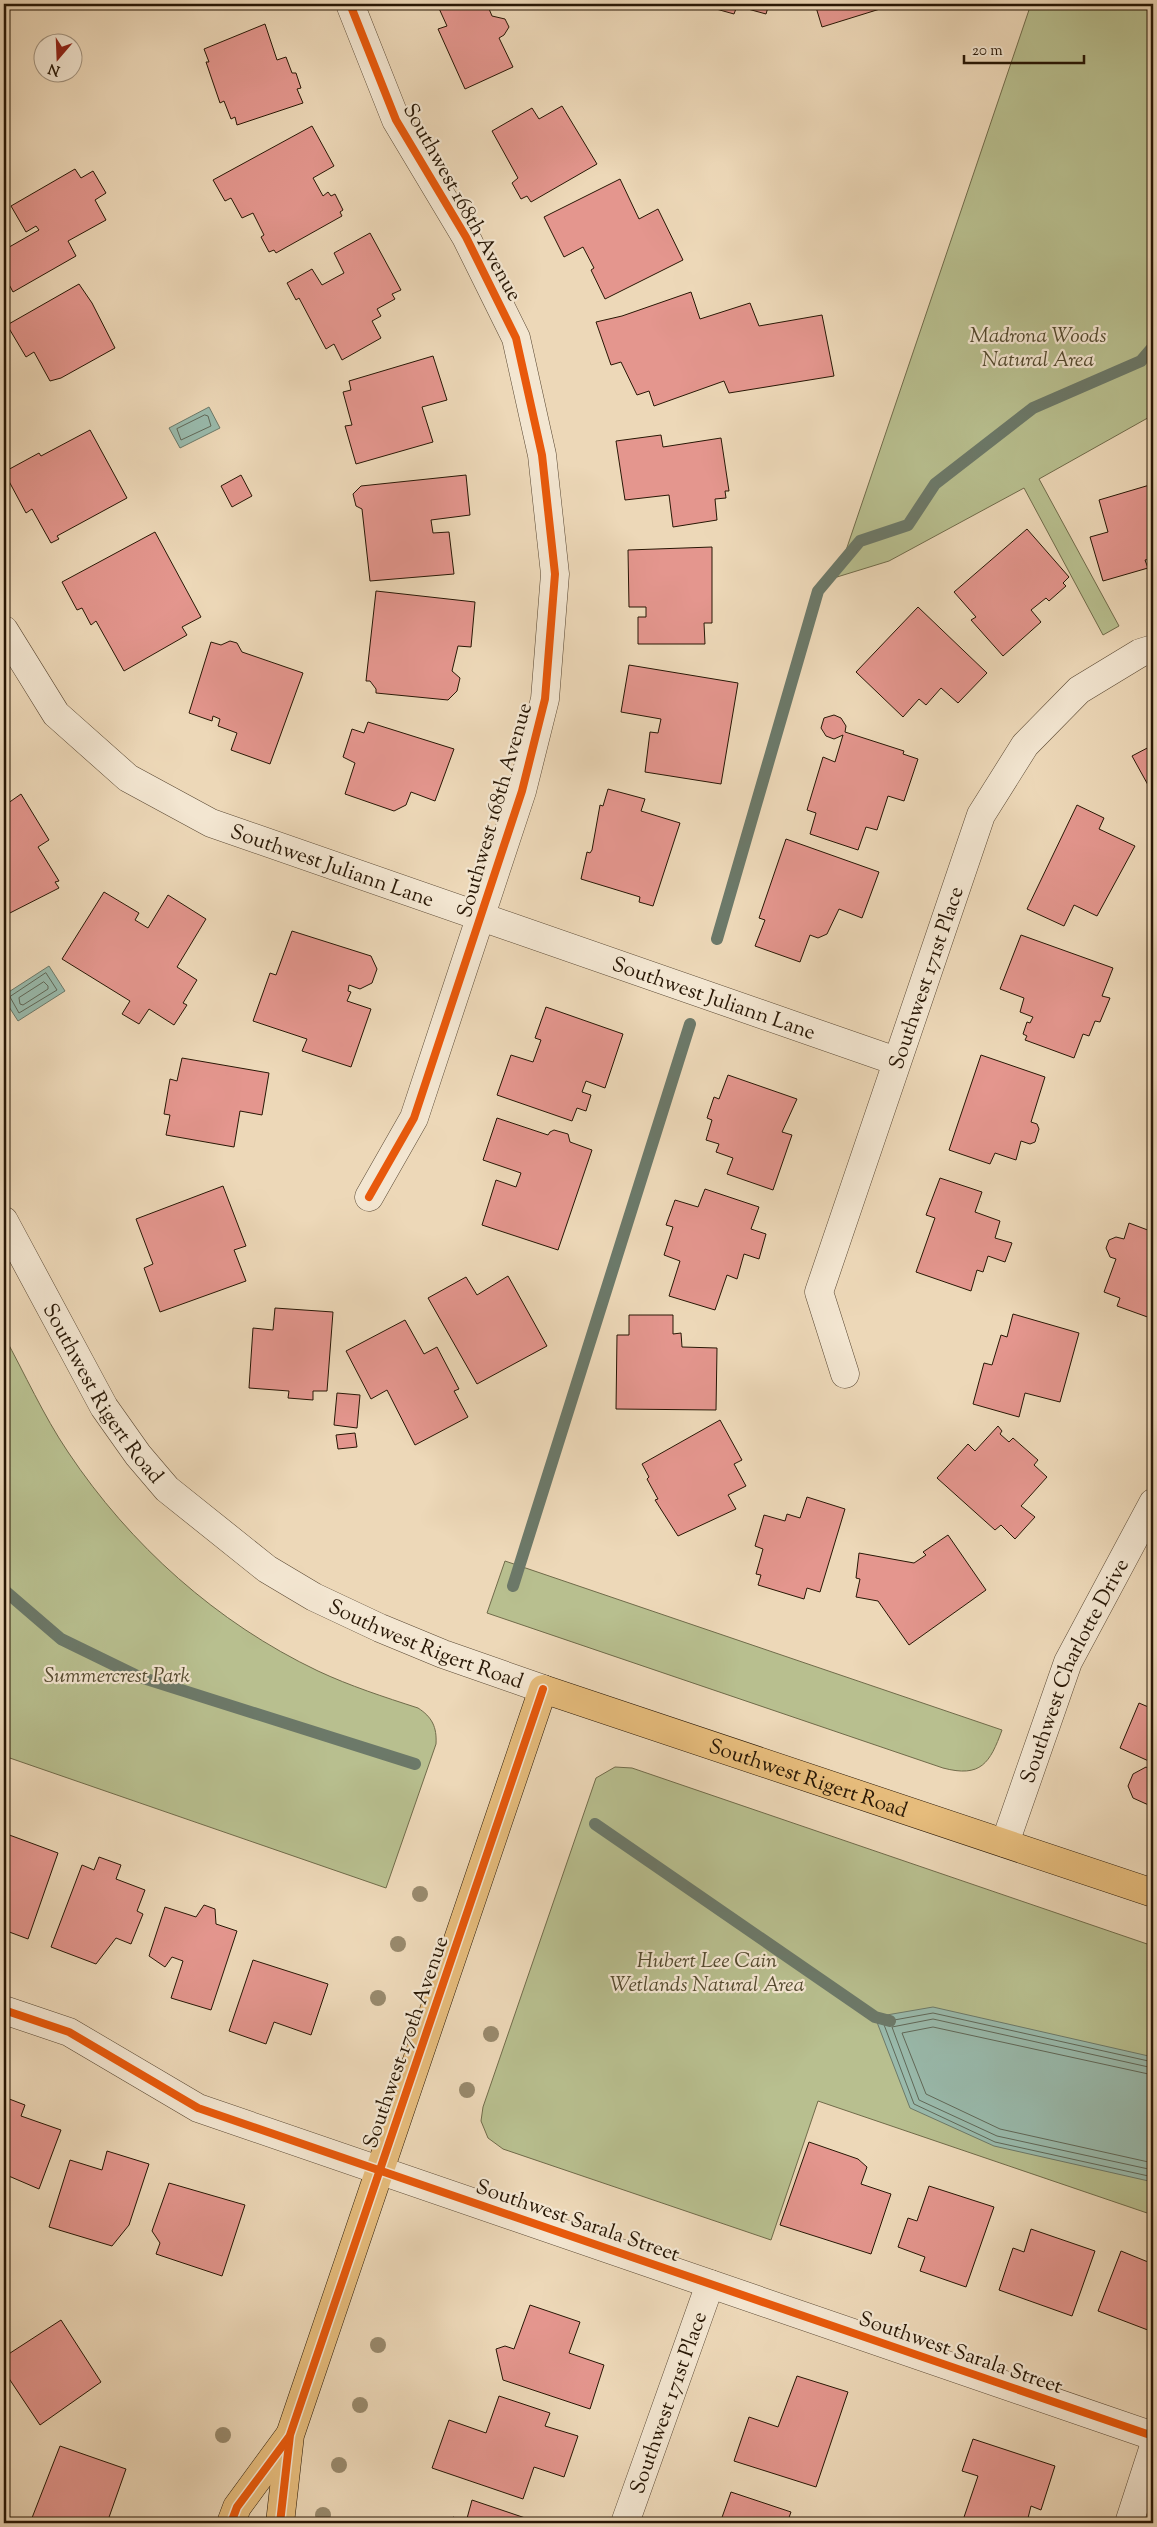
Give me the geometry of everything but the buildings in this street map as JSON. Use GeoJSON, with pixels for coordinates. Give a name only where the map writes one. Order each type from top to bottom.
{"type":"FeatureCollection","features":[{"type":"Feature","properties":{"kind":"main road","name":"Southwest Rigert Road"},"geometry":{"type":"LineString","coordinates":[[543,1688],[1153,1893]]}},
{"type":"Feature","properties":{"kind":"main road","name":"Southwest 170th Avenue"},"geometry":{"type":"LineString","coordinates":[[280,2523],[290,2435],[543,1688]]}},
{"type":"Feature","properties":{"kind":"main road","name":"Southwest 170th Avenue"},"geometry":{"type":"LineString","coordinates":[[231,2523],[237,2507],[290,2435]]}},
{"type":"Feature","properties":{"kind":"street","name":"Southwest 168th Avenue"},"geometry":{"type":"LineString","coordinates":[[350,4],[396,120],[466,238],[516,338],[542,455],[555,574],[545,699],[522,791],[482,917],[414,1118],[369,1197]]}},
{"type":"Feature","properties":{"kind":"street","name":"Southwest Juliann Lane"},"geometry":{"type":"LineString","coordinates":[[4,630],[56,714],[128,778],[211,822],[896,1061]]}},
{"type":"Feature","properties":{"kind":"street","name":"Southwest 171st Place"},"geometry":{"type":"LineString","coordinates":[[845,1374],[819,1292],[981,815],[1025,745],[1079,690],[1140,654],[1153,649]]}},
{"type":"Feature","properties":{"kind":"street","name":"Southwest Rigert Road"},"geometry":{"type":"LineString","coordinates":[[4,1222],[104,1406],[138,1455],[166,1490],[267,1569],[314,1597],[380,1628],[444,1654],[543,1688]]}},
{"type":"Feature","properties":{"kind":"street","name":"Southwest Charlotte Drive"},"geometry":{"type":"LineString","coordinates":[[1005,1843],[1068,1662],[1153,1503]]}},
{"type":"Feature","properties":{"kind":"street","name":"Southwest Sarala Street"},"geometry":{"type":"LineString","coordinates":[[4,2010],[69,2032],[198,2108],[379,2172],[1153,2436]]}},
{"type":"Feature","properties":{"kind":"street","name":"Southwest 171st Place"},"geometry":{"type":"LineString","coordinates":[[625,2523],[710,2284]]}},
{"type":"Feature","properties":{"kind":"street"},"geometry":{"type":"LineString","coordinates":[[1129,2523],[1153,2449]]}},
{"type":"Feature","properties":{"kind":"green space","name":"Madrona Woods Natural Area"},"geometry":{"type":"Polygon","coordinates":[[[1031,4],[1153,4],[1153,415],[1039,479],[1119,626],[1103,635],[1024,488],[889,561],[837,577],[1031,4]]]}},
{"type":"Feature","properties":{"kind":"green space","name":"Summercrest Park"},"geometry":{"type":"Polygon","coordinates":[[[4,1336],[50,1424],[92,1486],[119,1519],[178,1578],[245,1630],[281,1652],[342,1682],[418,1708],[433,1723],[436,1732],[436,1744],[386,1888],[4,1756],[4,1336]]]}},
{"type":"Feature","properties":{"kind":"green space"},"geometry":{"type":"Polygon","coordinates":[[[505,1561],[1002,1730],[998,1742],[988,1759],[975,1769],[956,1771],[943,1768],[487,1613],[505,1561]]]}},
{"type":"Feature","properties":{"kind":"green space","name":"Hubert Lee Cain Wetlands Natural Area"},"geometry":{"type":"Polygon","coordinates":[[[615,1767],[632,1768],[1153,1946],[1153,2215],[818,2101],[771,2240],[503,2149],[488,2138],[481,2121],[483,2107],[596,1778],[615,1767]]]}},
{"type":"Feature","properties":{"kind":"water"},"geometry":{"type":"Polygon","coordinates":[[[209,407],[220,428],[180,448],[169,428],[209,407]]]}},
{"type":"Feature","properties":{"kind":"water"},"geometry":{"type":"Polygon","coordinates":[[[49,966],[65,991],[18,1021],[4,999],[4,995],[49,966]]]}},
{"type":"Feature","properties":{"kind":"water"},"geometry":{"type":"Polygon","coordinates":[[[933,2007],[1153,2057],[1153,2182],[994,2146],[910,2108],[875,2017],[933,2007]]]}},
{"type":"Feature","properties":{"kind":"waterway"},"geometry":{"type":"LineString","coordinates":[[717,939],[818,591],[860,541],[908,525],[935,484],[1033,408],[1141,361],[1153,347]]}},
{"type":"Feature","properties":{"kind":"waterway"},"geometry":{"type":"LineString","coordinates":[[513,1586],[690,1024]]}},
{"type":"Feature","properties":{"kind":"waterway"},"geometry":{"type":"LineString","coordinates":[[4,1590],[61,1639],[137,1676],[415,1764]]}},
{"type":"Feature","properties":{"kind":"waterway"},"geometry":{"type":"LineString","coordinates":[[595,1824],[875,2017],[890,2021]]}},
{"type":"Feature","properties":{"kind":"cycle path"},"geometry":{"type":"LineString","coordinates":[[350,4],[396,120],[466,237],[516,338],[542,455],[555,574],[545,699],[522,791],[414,1118],[369,1197]]}},
{"type":"Feature","properties":{"kind":"cycle path"},"geometry":{"type":"LineString","coordinates":[[280,2523],[290,2435],[543,1689]]}},
{"type":"Feature","properties":{"kind":"cycle path"},"geometry":{"type":"LineString","coordinates":[[4,2010],[69,2032],[198,2108],[1153,2436]]}},
{"type":"Feature","properties":{"kind":"cycle path"},"geometry":{"type":"LineString","coordinates":[[231,2523],[237,2507],[289,2437]]}}]}
